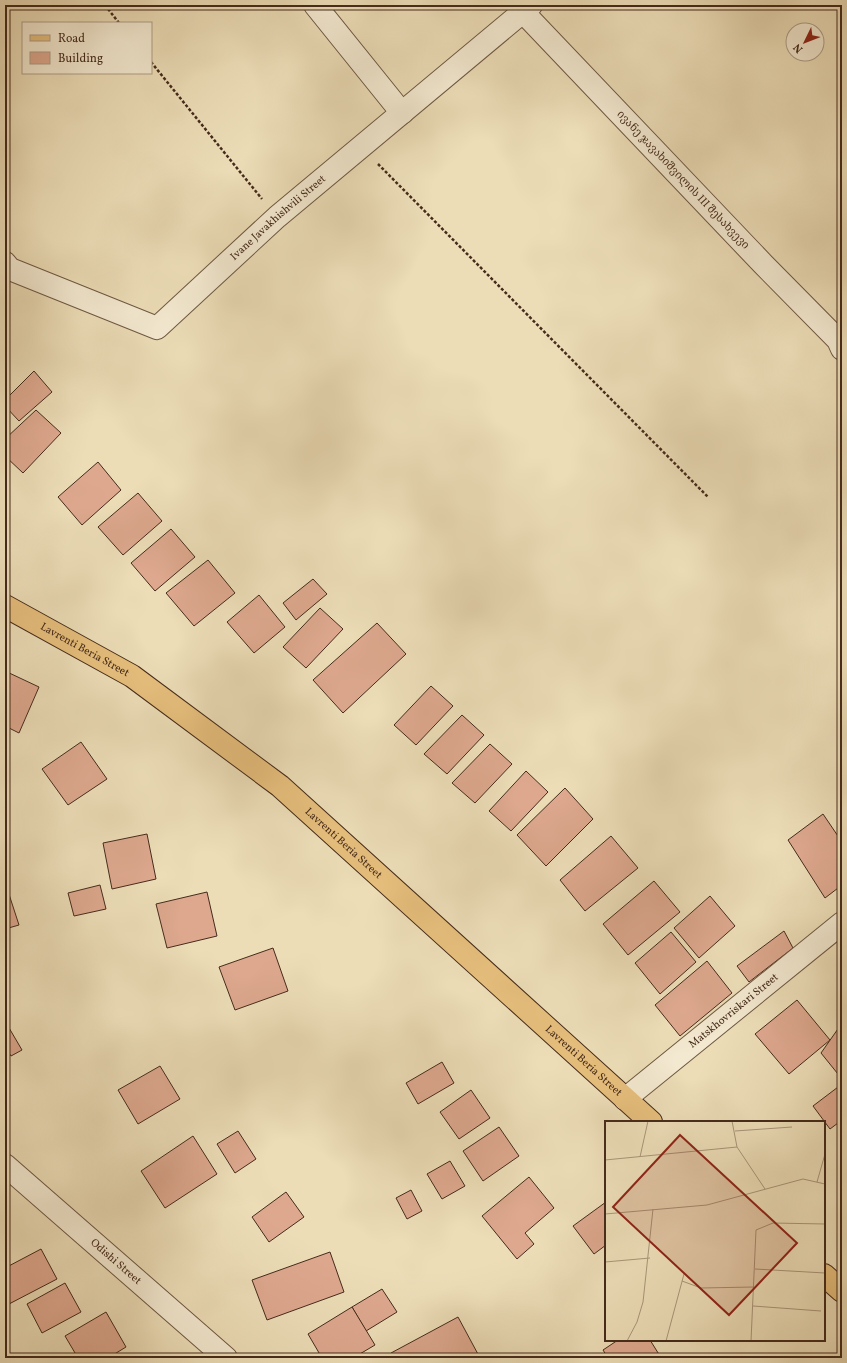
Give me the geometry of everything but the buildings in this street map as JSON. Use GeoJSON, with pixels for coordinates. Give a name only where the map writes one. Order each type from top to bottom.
{"type":"FeatureCollection","features":[{"type":"Feature","properties":{"kind":"main road","name":"Lavrenti Beria Street"},"geometry":{"type":"LineString","coordinates":[[5,606],[132,676],[280,786],[650,1121]]}},
{"type":"Feature","properties":{"kind":"main road"},"geometry":{"type":"LineString","coordinates":[[825,1276],[842,1291]]}},
{"type":"Feature","properties":{"kind":"street"},"geometry":{"type":"LineString","coordinates":[[315,5],[402,113]]}},
{"type":"Feature","properties":{"kind":"street","name":"Ivane Javakhishvili Street"},"geometry":{"type":"LineString","coordinates":[[5,264],[10,269],[157,328],[276,217],[527,8]]}},
{"type":"Feature","properties":{"kind":"street","name":"ივანე ჯავახიშვილის III შესახვევი"},"geometry":{"type":"LineString","coordinates":[[527,8],[763,264],[838,340],[842,349]]}},
{"type":"Feature","properties":{"kind":"street","name":"Matskhovriskari Street"},"geometry":{"type":"LineString","coordinates":[[624,1099],[842,923]]}},
{"type":"Feature","properties":{"kind":"street","name":"Odishi Street"},"geometry":{"type":"LineString","coordinates":[[5,1164],[226,1358]]}},
{"type":"Feature","properties":{"kind":"path"},"geometry":{"type":"LineString","coordinates":[[105,5],[118,22]]}},
{"type":"Feature","properties":{"kind":"path"},"geometry":{"type":"LineString","coordinates":[[152,63],[276,217]]}},
{"type":"Feature","properties":{"kind":"path"},"geometry":{"type":"LineString","coordinates":[[361,147],[708,497]]}}]}
